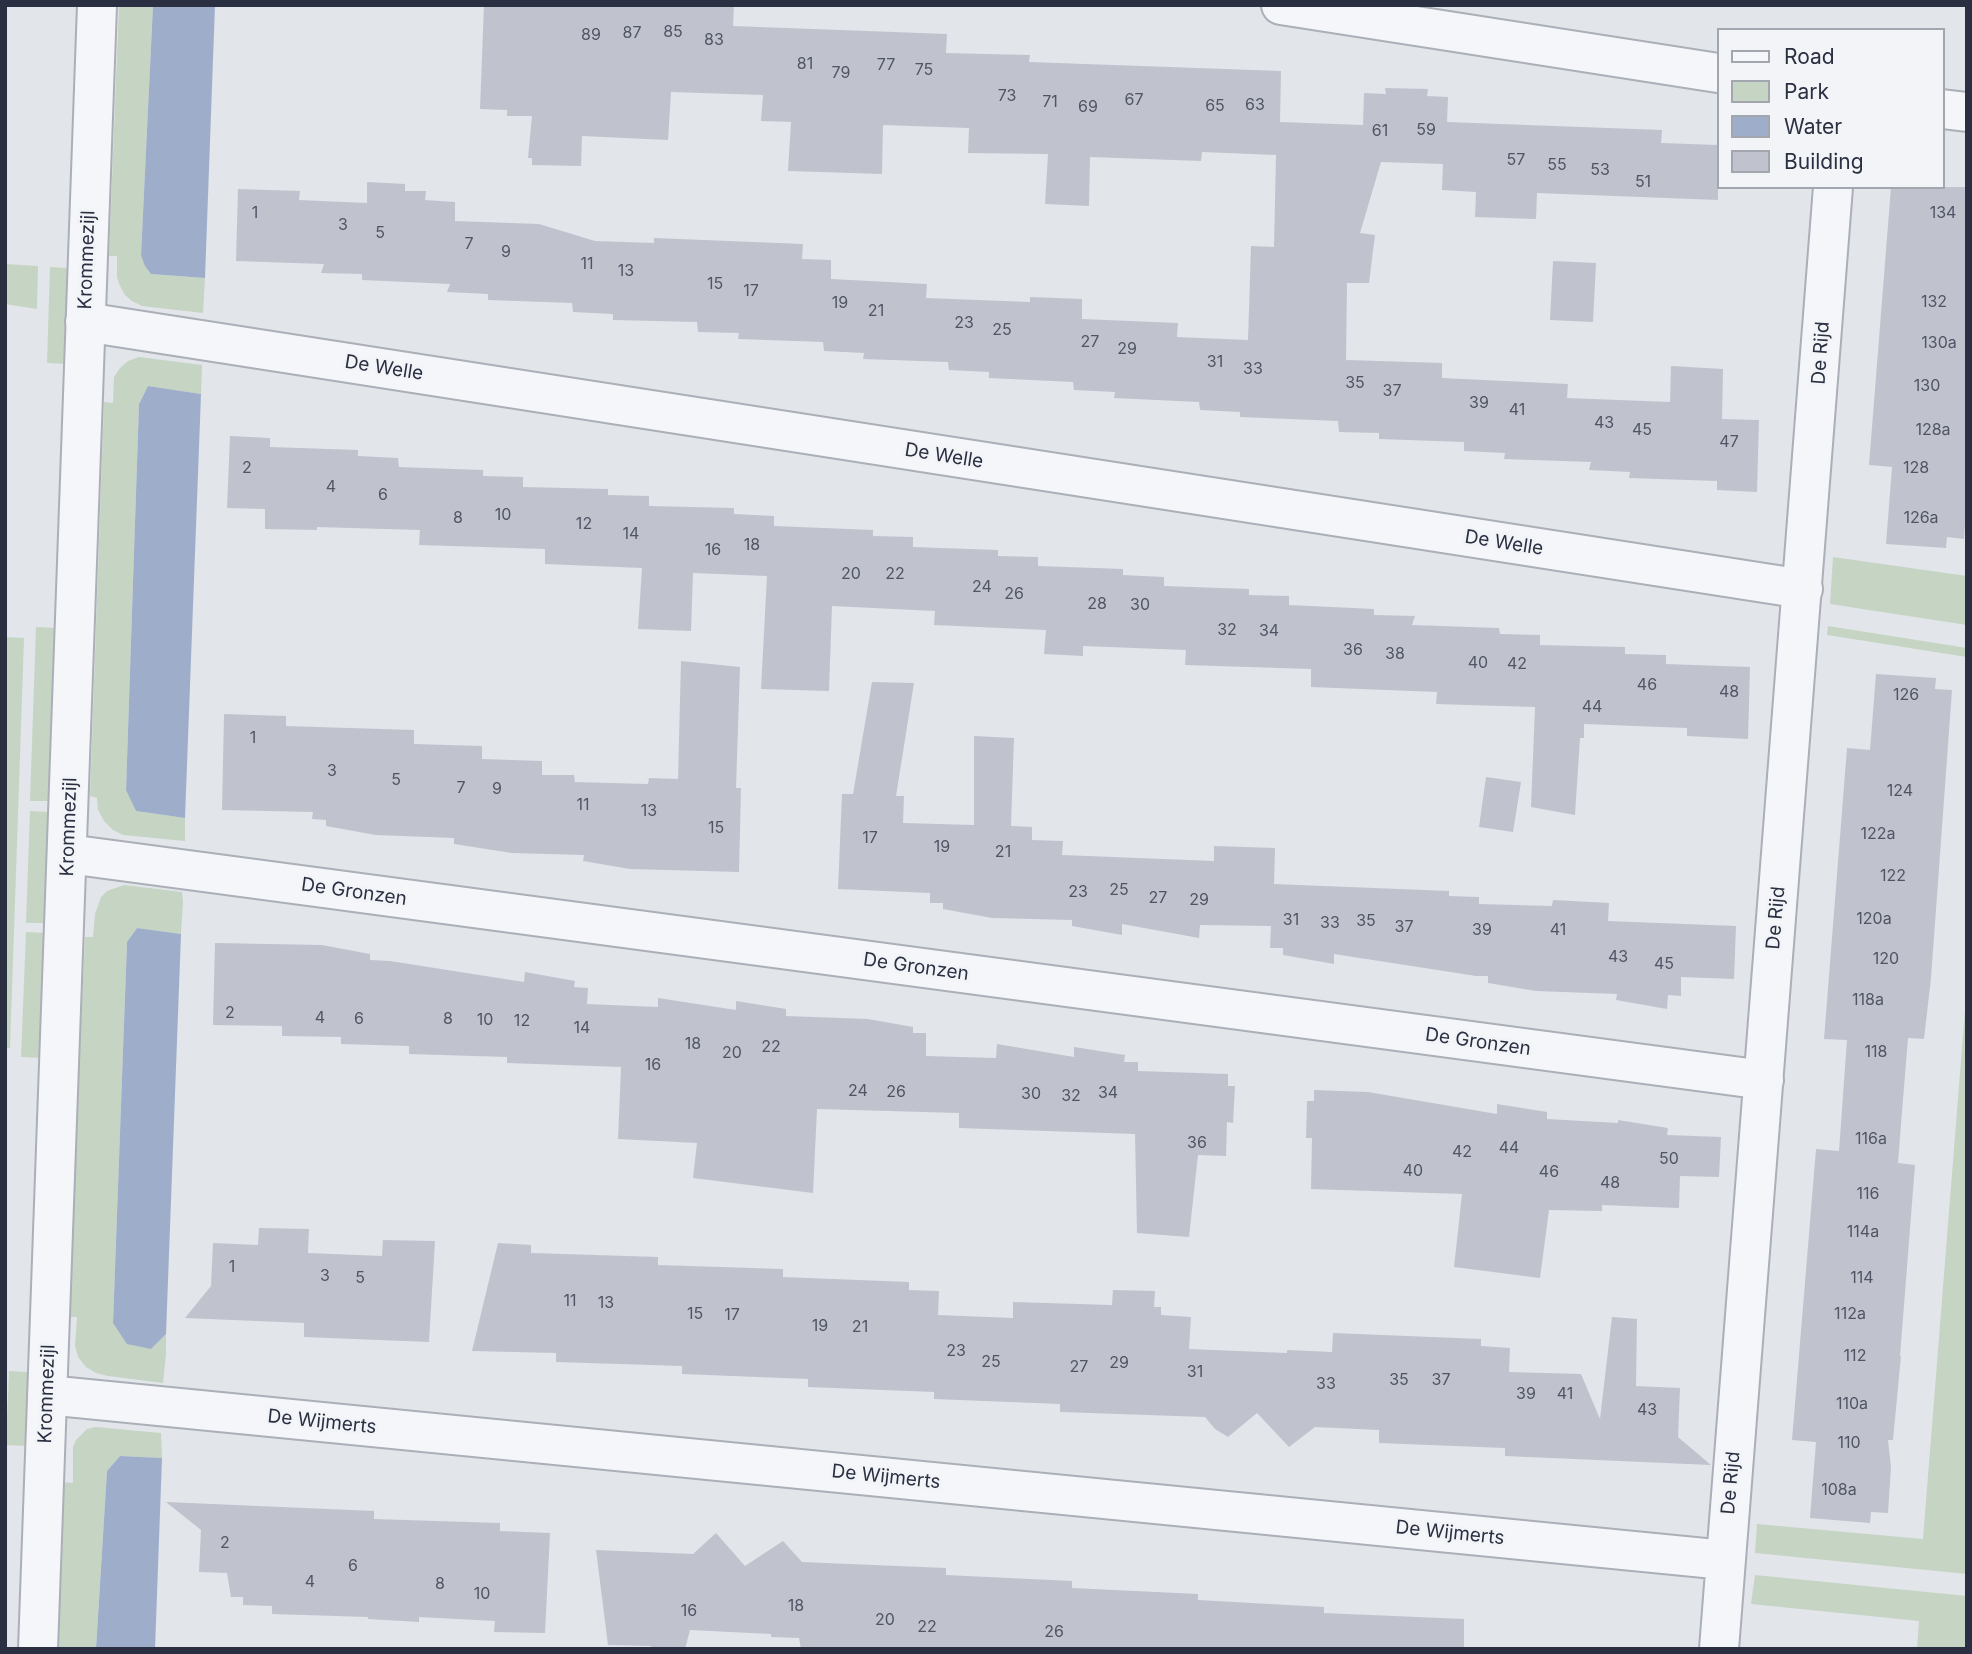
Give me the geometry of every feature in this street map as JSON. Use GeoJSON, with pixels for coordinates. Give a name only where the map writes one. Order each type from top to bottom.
{"type":"FeatureCollection","features":[{"type":"Feature","properties":{"kind":"street","name":"Krommezijl"},"geometry":{"type":"LineString","coordinates":[[38,1649],[97,5]]}},
{"type":"Feature","properties":{"kind":"street"},"geometry":{"type":"LineString","coordinates":[[1281,5],[1716,73]]}},
{"type":"Feature","properties":{"kind":"street"},"geometry":{"type":"LineString","coordinates":[[1944,108],[1967,112]]}},
{"type":"Feature","properties":{"kind":"street","name":"De Rijd"},"geometry":{"type":"LineString","coordinates":[[1719,1649],[1833,189]]}},
{"type":"Feature","properties":{"kind":"street","name":"De Welle"},"geometry":{"type":"LineString","coordinates":[[85,322],[1803,589]]}},
{"type":"Feature","properties":{"kind":"street","name":"De Gronzen"},"geometry":{"type":"LineString","coordinates":[[68,854],[1764,1080]]}},
{"type":"Feature","properties":{"kind":"street","name":"De Wijmerts"},"geometry":{"type":"LineString","coordinates":[[47,1395],[1725,1560]]}},
{"type":"Feature","properties":{"kind":"green space"},"geometry":{"type":"Polygon","coordinates":[[[119,5],[153,5],[141,255],[151,274],[205,278],[203,313],[142,306],[132,301],[125,295],[117,277],[117,256],[109,256],[119,5]]]}},
{"type":"Feature","properties":{"kind":"green space"},"geometry":{"type":"Polygon","coordinates":[[[5,264],[38,266],[37,309],[5,304],[5,264]]]}},
{"type":"Feature","properties":{"kind":"green space"},"geometry":{"type":"Polygon","coordinates":[[[50,267],[68,268],[66,364],[47,363],[50,267]]]}},
{"type":"Feature","properties":{"kind":"green space"},"geometry":{"type":"Polygon","coordinates":[[[139,357],[202,365],[201,394],[148,386],[139,404],[126,789],[136,811],[185,818],[185,841],[123,835],[104,821],[98,810],[97,798],[90,796],[104,402],[113,403],[114,377],[120,368],[139,357]]]}},
{"type":"Feature","properties":{"kind":"green space"},"geometry":{"type":"Polygon","coordinates":[[[1833,557],[1967,576],[1967,625],[1830,604],[1833,557]]]}},
{"type":"Feature","properties":{"kind":"green space"},"geometry":{"type":"Polygon","coordinates":[[[1828,626],[1967,648],[1967,657],[1827,635],[1828,626]]]}},
{"type":"Feature","properties":{"kind":"green space"},"geometry":{"type":"Polygon","coordinates":[[[36,627],[56,628],[49,801],[30,801],[36,627]]]}},
{"type":"Feature","properties":{"kind":"green space"},"geometry":{"type":"Polygon","coordinates":[[[5,637],[24,638],[10,1048],[5,1048],[5,637]]]}},
{"type":"Feature","properties":{"kind":"green space"},"geometry":{"type":"Polygon","coordinates":[[[30,811],[49,812],[46,923],[26,923],[30,811]]]}},
{"type":"Feature","properties":{"kind":"green space"},"geometry":{"type":"Polygon","coordinates":[[[124,885],[182,892],[183,902],[181,934],[137,928],[127,942],[113,1323],[151,1349],[166,1334],[163,1383],[108,1376],[86,1367],[78,1357],[75,1346],[77,1317],[67,1317],[85,937],[93,937],[95,914],[101,897],[107,891],[124,885]]]}},
{"type":"Feature","properties":{"kind":"green space"},"geometry":{"type":"Polygon","coordinates":[[[26,932],[46,933],[41,1058],[21,1057],[26,932]]]}},
{"type":"Feature","properties":{"kind":"green space"},"geometry":{"type":"Polygon","coordinates":[[[1967,985],[1967,1574],[1755,1553],[1757,1524],[1923,1539],[1967,985]]]}},
{"type":"Feature","properties":{"kind":"green space"},"geometry":{"type":"Polygon","coordinates":[[[9,1371],[28,1372],[25,1446],[6,1445],[9,1371]]]}},
{"type":"Feature","properties":{"kind":"green space"},"geometry":{"type":"Polygon","coordinates":[[[95,1427],[161,1433],[162,1458],[120,1456],[107,1471],[96,1649],[57,1649],[62,1482],[73,1483],[73,1447],[87,1429],[95,1427]]]}},
{"type":"Feature","properties":{"kind":"green space"},"geometry":{"type":"Polygon","coordinates":[[[1755,1575],[1967,1596],[1967,1649],[1917,1649],[1919,1621],[1751,1604],[1755,1575]]]}},
{"type":"Feature","properties":{"kind":"water"},"geometry":{"type":"Polygon","coordinates":[[[153,5],[215,5],[205,278],[151,274],[141,255],[153,5]]]}},
{"type":"Feature","properties":{"kind":"water"},"geometry":{"type":"Polygon","coordinates":[[[148,386],[201,394],[185,818],[136,811],[126,790],[139,404],[148,386]]]}},
{"type":"Feature","properties":{"kind":"water"},"geometry":{"type":"Polygon","coordinates":[[[137,928],[181,934],[166,1334],[151,1349],[127,1344],[113,1323],[127,942],[137,928]]]}},
{"type":"Feature","properties":{"kind":"water"},"geometry":{"type":"Polygon","coordinates":[[[120,1456],[162,1458],[155,1649],[96,1649],[107,1471],[120,1456]]]}},
{"type":"Feature","properties":{"kind":"building"},"geometry":{"type":"Polygon","coordinates":[[[484,5],[734,5],[733,26],[947,34],[946,53],[1030,55],[1029,62],[1281,71],[1280,122],[1363,125],[1364,93],[1386,94],[1385,88],[1428,89],[1427,96],[1448,97],[1447,122],[1662,130],[1661,143],[1716,145],[1718,200],[1537,193],[1536,219],[1475,217],[1476,192],[1442,190],[1443,164],[1381,162],[1360,233],[1375,235],[1369,283],[1347,283],[1346,360],[1442,363],[1442,378],[1568,384],[1567,398],[1670,402],[1671,366],[1723,369],[1722,419],[1759,420],[1757,492],[1717,490],[1717,481],[1629,478],[1630,472],[1589,470],[1591,462],[1504,459],[1505,453],[1464,451],[1464,442],[1379,439],[1379,433],[1339,432],[1338,421],[1240,417],[1240,412],[1200,410],[1199,402],[1114,398],[1115,392],[1074,390],[1073,382],[989,378],[989,372],[949,370],[948,362],[863,359],[864,353],[824,351],[823,342],[738,339],[739,333],[698,332],[697,322],[613,320],[613,314],[573,312],[572,303],[488,300],[488,294],[447,292],[450,284],[362,280],[362,274],[321,273],[324,264],[236,261],[238,189],[300,191],[299,200],[367,203],[367,182],[405,184],[405,191],[426,191],[425,200],[455,202],[455,221],[539,224],[595,241],[654,243],[654,238],[803,244],[802,259],[831,260],[831,279],[927,284],[926,298],[1030,302],[1030,297],[1082,299],[1082,319],[1178,323],[1177,337],[1248,340],[1251,246],[1274,247],[1276,155],[1202,152],[1201,161],[1090,157],[1089,206],[1045,204],[1048,154],[968,153],[969,128],[883,125],[882,174],[788,171],[791,122],[761,121],[763,95],[671,92],[668,140],[582,136],[581,166],[532,165],[532,158],[528,158],[532,116],[507,116],[507,110],[480,109],[484,5]]]}},
{"type":"Feature","properties":{"kind":"building"},"geometry":{"type":"Polygon","coordinates":[[[1967,187],[1967,498],[1964,539],[1947,537],[1946,548],[1886,544],[1892,467],[1869,465],[1891,189],[1967,187]]]}},
{"type":"Feature","properties":{"kind":"building"},"geometry":{"type":"Polygon","coordinates":[[[1553,261],[1596,263],[1593,322],[1550,320],[1553,261]]]}},
{"type":"Feature","properties":{"kind":"building"},"geometry":{"type":"Polygon","coordinates":[[[230,436],[270,438],[270,447],[358,450],[358,456],[398,458],[399,467],[483,470],[483,476],[523,477],[523,487],[608,489],[608,495],[649,496],[649,506],[734,508],[734,514],[774,516],[774,526],[873,530],[873,536],[913,537],[913,547],[998,550],[998,556],[1038,557],[1038,566],[1123,569],[1123,575],[1164,577],[1164,586],[1249,589],[1249,595],[1289,596],[1289,605],[1374,609],[1374,615],[1415,616],[1412,625],[1499,628],[1500,634],[1540,635],[1540,645],[1625,647],[1625,654],[1666,655],[1666,664],[1750,667],[1748,739],[1687,736],[1687,728],[1584,724],[1584,738],[1580,738],[1575,815],[1531,807],[1535,707],[1436,704],[1437,692],[1311,687],[1311,669],[1185,665],[1186,650],[1083,646],[1083,656],[1044,654],[1046,630],[934,625],[935,611],[832,606],[829,691],[761,689],[767,576],[693,573],[691,631],[638,629],[642,568],[545,564],[545,549],[419,545],[420,530],[317,527],[317,530],[265,529],[265,509],[227,508],[230,436]]]}},
{"type":"Feature","properties":{"kind":"building"},"geometry":{"type":"Polygon","coordinates":[[[681,661],[740,667],[736,788],[741,788],[739,872],[630,869],[583,861],[584,855],[512,853],[454,844],[454,838],[376,835],[326,826],[326,820],[312,819],[313,812],[222,810],[224,714],[286,716],[286,726],[414,730],[414,744],[482,746],[482,759],[542,761],[542,775],[574,775],[575,782],[648,784],[649,778],[678,779],[681,661]]]}},
{"type":"Feature","properties":{"kind":"building"},"geometry":{"type":"Polygon","coordinates":[[[1876,674],[1936,678],[1935,689],[1952,690],[1924,1039],[1908,1038],[1901,1124],[1898,1163],[1915,1165],[1893,1440],[1888,1440],[1891,1467],[1888,1513],[1871,1512],[1870,1523],[1810,1518],[1816,1442],[1792,1440],[1816,1149],[1839,1151],[1847,1040],[1824,1039],[1847,748],[1870,750],[1876,674]]]}},
{"type":"Feature","properties":{"kind":"building"},"geometry":{"type":"Polygon","coordinates":[[[872,682],[914,683],[896,796],[904,796],[903,823],[974,825],[974,736],[1014,738],[1011,826],[1032,827],[1032,840],[1063,841],[1062,855],[1214,861],[1214,846],[1275,848],[1274,884],[1449,891],[1449,896],[1479,897],[1479,904],[1552,906],[1553,900],[1609,903],[1608,921],[1736,926],[1734,979],[1681,977],[1681,996],[1668,995],[1667,1009],[1616,1000],[1617,994],[1536,991],[1488,983],[1488,976],[1334,954],[1334,964],[1283,955],[1283,948],[1270,948],[1271,926],[1200,925],[1199,938],[1122,924],[1122,935],[1072,926],[1072,920],[992,918],[943,909],[943,903],[930,903],[930,893],[838,889],[842,794],[853,794],[872,682]]]}},
{"type":"Feature","properties":{"kind":"building"},"geometry":{"type":"Polygon","coordinates":[[[1486,777],[1521,782],[1513,832],[1479,827],[1486,777]]]}},
{"type":"Feature","properties":{"kind":"building"},"geometry":{"type":"Polygon","coordinates":[[[215,943],[322,945],[370,954],[370,960],[524,982],[525,972],[575,981],[574,987],[588,988],[587,1004],[658,1007],[658,998],[736,1010],[736,1001],[786,1009],[786,1016],[868,1019],[913,1027],[913,1033],[926,1033],[926,1056],[996,1058],[997,1044],[1074,1057],[1074,1047],[1125,1055],[1124,1062],[1138,1062],[1138,1071],[1228,1074],[1228,1086],[1235,1086],[1233,1123],[1227,1122],[1226,1156],[1198,1155],[1189,1237],[1137,1233],[1135,1134],[959,1128],[959,1113],[817,1109],[813,1193],[693,1178],[697,1143],[618,1139],[621,1067],[507,1063],[507,1057],[409,1054],[409,1046],[341,1044],[341,1037],[282,1036],[282,1026],[213,1025],[215,943]]]}},
{"type":"Feature","properties":{"kind":"building"},"geometry":{"type":"Polygon","coordinates":[[[1314,1090],[1368,1092],[1497,1114],[1497,1104],[1547,1112],[1547,1119],[1618,1123],[1618,1120],[1668,1128],[1667,1135],[1721,1137],[1719,1177],[1680,1176],[1679,1208],[1602,1205],[1602,1211],[1549,1210],[1540,1278],[1454,1267],[1462,1194],[1311,1189],[1312,1138],[1306,1138],[1307,1101],[1314,1101],[1314,1090]]]}},
{"type":"Feature","properties":{"kind":"building"},"geometry":{"type":"Polygon","coordinates":[[[259,1228],[309,1229],[308,1253],[382,1256],[383,1240],[435,1241],[429,1342],[304,1337],[304,1323],[185,1318],[211,1286],[213,1243],[258,1245],[259,1228]]]}},
{"type":"Feature","properties":{"kind":"building"},"geometry":{"type":"Polygon","coordinates":[[[498,1243],[531,1245],[531,1253],[658,1257],[658,1265],[783,1269],[783,1277],[909,1282],[909,1290],[939,1291],[938,1315],[1013,1318],[1013,1302],[1112,1305],[1113,1290],[1155,1291],[1154,1307],[1161,1307],[1161,1315],[1191,1317],[1189,1349],[1332,1352],[1333,1333],[1481,1339],[1481,1346],[1510,1348],[1509,1372],[1581,1374],[1600,1419],[1612,1317],[1637,1319],[1636,1386],[1680,1388],[1678,1437],[1711,1465],[1505,1456],[1505,1448],[1379,1443],[1379,1430],[1315,1427],[1289,1447],[1257,1413],[1228,1437],[1215,1429],[1205,1417],[1060,1412],[1060,1404],[934,1399],[934,1392],[808,1387],[808,1379],[682,1374],[682,1366],[556,1362],[556,1353],[472,1351],[498,1243]]]}},
{"type":"Feature","properties":{"kind":"building"},"geometry":{"type":"Polygon","coordinates":[[[166,1502],[374,1511],[374,1519],[500,1523],[500,1531],[550,1533],[545,1633],[494,1632],[495,1621],[419,1617],[419,1622],[368,1617],[272,1614],[272,1606],[243,1605],[243,1597],[231,1597],[227,1573],[199,1572],[201,1530],[166,1502]]]}},
{"type":"Feature","properties":{"kind":"building"},"geometry":{"type":"Polygon","coordinates":[[[716,1533],[745,1566],[783,1541],[802,1562],[946,1568],[946,1575],[1072,1581],[1072,1588],[1198,1594],[1198,1600],[1324,1607],[1324,1613],[1464,1619],[1464,1649],[801,1649],[799,1638],[690,1630],[685,1649],[608,1645],[596,1550],[693,1554],[716,1533]]]}}]}
